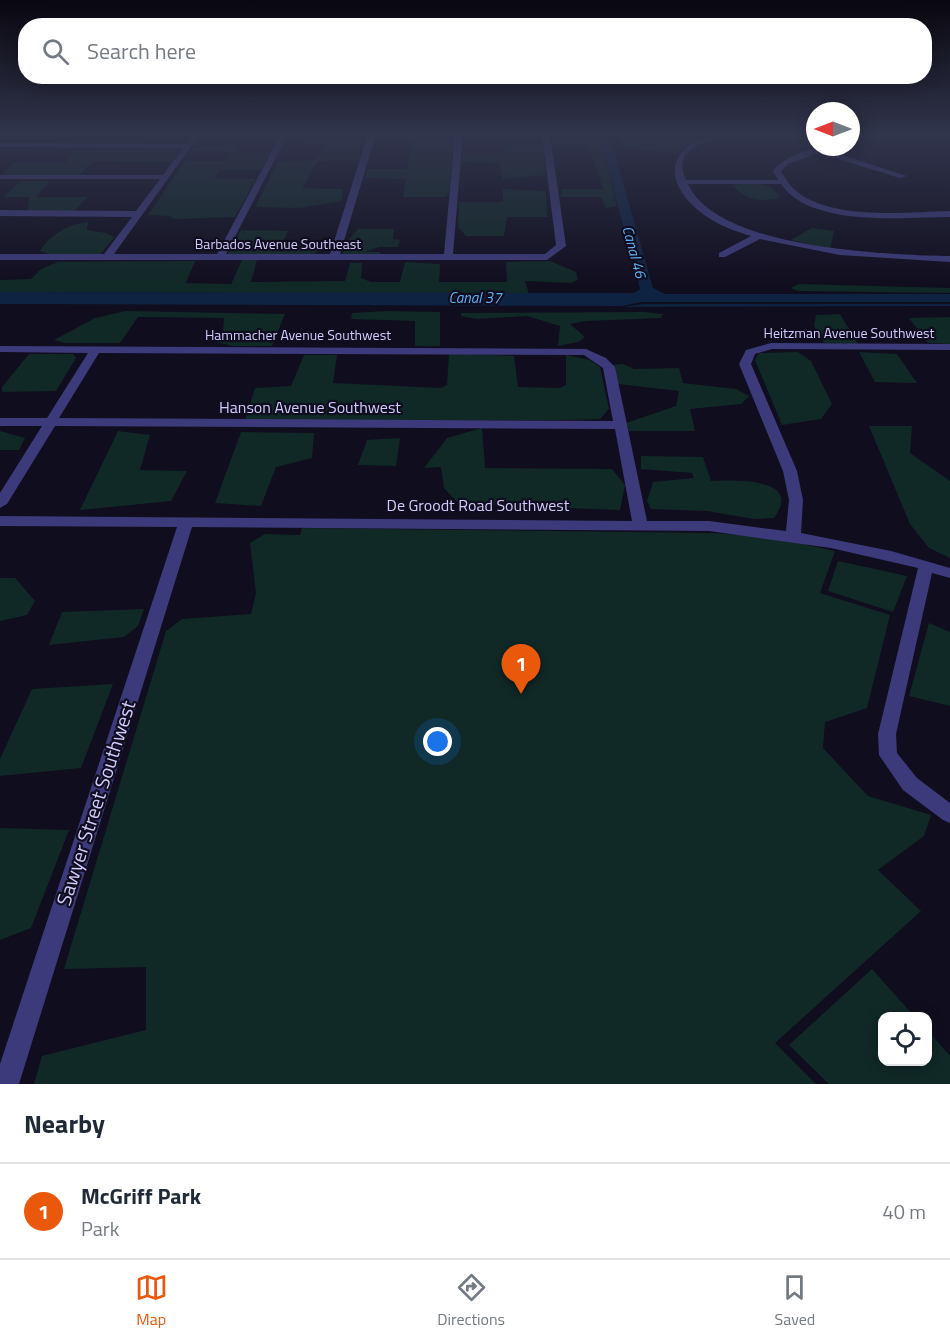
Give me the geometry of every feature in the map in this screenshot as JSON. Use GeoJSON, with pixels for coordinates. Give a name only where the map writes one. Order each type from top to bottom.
{"type":"FeatureCollection","features":[{"type":"Feature","properties":{"kind":"street"},"geometry":{"type":"LineString","coordinates":[[107,257],[159,185]]}},
{"type":"Feature","properties":{"kind":"street"},"geometry":{"type":"LineString","coordinates":[[220,257],[258,185]]}},
{"type":"Feature","properties":{"kind":"street"},"geometry":{"type":"LineString","coordinates":[[334,258],[356,185]]}},
{"type":"Feature","properties":{"kind":"street"},"geometry":{"type":"LineString","coordinates":[[448,258],[455,185]]}},
{"type":"Feature","properties":{"kind":"street","name":"Barbados Avenue Southeast"},"geometry":{"type":"LineString","coordinates":[[0,257],[533,258],[554,254],[561,246],[553,185]]}},
{"type":"Feature","properties":{"kind":"street"},"geometry":{"type":"LineString","coordinates":[[685,185],[698,203],[714,215],[760,235],[819,250],[863,257],[950,259]]}},
{"type":"Feature","properties":{"kind":"street"},"geometry":{"type":"LineString","coordinates":[[786,185],[800,198],[827,208],[870,214],[950,214]]}},
{"type":"Feature","properties":{"kind":"street"},"geometry":{"type":"LineString","coordinates":[[0,213],[138,214]]}},
{"type":"Feature","properties":{"kind":"street"},"geometry":{"type":"LineString","coordinates":[[722,255],[760,235]]}},
{"type":"Feature","properties":{"kind":"street","name":"Heitzman Avenue Southwest"},"geometry":{"type":"LineString","coordinates":[[793,536],[796,500],[790,471],[745,364],[750,352],[771,346],[950,347]]}},
{"type":"Feature","properties":{"kind":"street","name":"Hammacher Avenue Southwest"},"geometry":{"type":"LineString","coordinates":[[0,349],[567,351],[596,356],[609,367],[620,425]]}},
{"type":"Feature","properties":{"kind":"street"},"geometry":{"type":"LineString","coordinates":[[0,504],[96,349]]}},
{"type":"Feature","properties":{"kind":"street","name":"Hanson Avenue Southwest"},"geometry":{"type":"LineString","coordinates":[[0,422],[620,425]]}},
{"type":"Feature","properties":{"kind":"street"},"geometry":{"type":"LineString","coordinates":[[620,425],[640,524]]}},
{"type":"Feature","properties":{"kind":"street","name":"De Groodt Road Southwest"},"geometry":{"type":"LineString","coordinates":[[0,521],[709,526],[793,536],[926,565],[950,573]]}},
{"type":"Feature","properties":{"kind":"street","name":"Sawyer Street Southwest"},"geometry":{"type":"LineString","coordinates":[[6,1084],[186,523]]}},
{"type":"Feature","properties":{"kind":"street"},"geometry":{"type":"LineString","coordinates":[[926,565],[888,734],[888,755],[910,784],[950,814]]}},
{"type":"Feature","properties":{"kind":"green space"},"geometry":{"type":"Polygon","coordinates":[[[17,185],[47,185],[36,197],[87,197],[74,212],[28,212],[29,197],[4,197],[17,185]]]}},
{"type":"Feature","properties":{"kind":"green space"},"geometry":{"type":"Polygon","coordinates":[[[169,185],[253,185],[235,217],[174,219],[170,216],[148,215],[169,185]]]}},
{"type":"Feature","properties":{"kind":"green space"},"geometry":{"type":"Polygon","coordinates":[[[266,185],[304,185],[302,188],[343,189],[342,201],[299,208],[255,207],[266,185]]]}},
{"type":"Feature","properties":{"kind":"green space"},"geometry":{"type":"Polygon","coordinates":[[[405,185],[450,185],[446,197],[403,197],[405,185]]]}},
{"type":"Feature","properties":{"kind":"green space"},"geometry":{"type":"Polygon","coordinates":[[[602,185],[612,185],[617,206],[606,208],[601,197],[560,197],[562,189],[603,189],[602,185]]]}},
{"type":"Feature","properties":{"kind":"green space"},"geometry":{"type":"Polygon","coordinates":[[[732,185],[766,186],[772,188],[780,198],[754,199],[732,185]]]}},
{"type":"Feature","properties":{"kind":"green space"},"geometry":{"type":"Polygon","coordinates":[[[503,189],[546,191],[547,217],[507,217],[504,236],[466,236],[458,227],[459,202],[503,202],[503,189]]]}},
{"type":"Feature","properties":{"kind":"green space"},"geometry":{"type":"Polygon","coordinates":[[[88,222],[87,230],[106,233],[114,237],[101,254],[49,254],[40,251],[61,231],[73,225],[88,222]]]}},
{"type":"Feature","properties":{"kind":"green space"},"geometry":{"type":"Polygon","coordinates":[[[812,228],[834,231],[830,249],[791,240],[812,228]]]}},
{"type":"Feature","properties":{"kind":"green space"},"geometry":{"type":"Polygon","coordinates":[[[358,229],[394,229],[393,239],[400,240],[398,247],[379,247],[364,252],[380,252],[380,256],[343,255],[344,245],[358,229]]]}},
{"type":"Feature","properties":{"kind":"green space"},"geometry":{"type":"Polygon","coordinates":[[[241,230],[288,231],[283,242],[329,240],[325,249],[312,254],[227,255],[241,230]]]}},
{"type":"Feature","properties":{"kind":"green space"},"geometry":{"type":"Polygon","coordinates":[[[242,260],[257,260],[251,282],[345,281],[350,263],[362,263],[361,278],[371,282],[400,282],[405,262],[440,264],[439,282],[507,282],[506,262],[550,261],[576,272],[578,280],[571,283],[525,281],[529,294],[0,292],[0,280],[31,279],[41,269],[58,262],[195,261],[186,283],[231,284],[242,260]]]}},
{"type":"Feature","properties":{"kind":"green space"},"geometry":{"type":"Polygon","coordinates":[[[799,284],[950,288],[950,293],[798,291],[791,288],[799,284]]]}},
{"type":"Feature","properties":{"kind":"green space"},"geometry":{"type":"Polygon","coordinates":[[[126,311],[285,314],[272,346],[233,346],[211,341],[223,333],[224,318],[138,317],[120,343],[65,343],[54,340],[95,318],[126,311]]]}},
{"type":"Feature","properties":{"kind":"green space"},"geometry":{"type":"Polygon","coordinates":[[[440,312],[440,346],[415,346],[415,321],[351,319],[352,313],[440,312]]]}},
{"type":"Feature","properties":{"kind":"green space"},"geometry":{"type":"Polygon","coordinates":[[[644,312],[663,314],[661,318],[586,321],[570,324],[585,337],[578,342],[558,346],[560,326],[527,316],[477,319],[461,316],[461,313],[644,312]]]}},
{"type":"Feature","properties":{"kind":"green space"},"geometry":{"type":"Polygon","coordinates":[[[840,314],[858,344],[824,343],[814,326],[816,315],[840,314]]]}},
{"type":"Feature","properties":{"kind":"green space"},"geometry":{"type":"Polygon","coordinates":[[[950,317],[950,344],[928,343],[909,318],[950,317]]]}},
{"type":"Feature","properties":{"kind":"green space"},"geometry":{"type":"Polygon","coordinates":[[[798,352],[811,361],[832,404],[821,419],[782,425],[755,360],[759,353],[798,352]]]}},
{"type":"Feature","properties":{"kind":"green space"},"geometry":{"type":"Polygon","coordinates":[[[859,352],[897,354],[917,383],[875,382],[859,352]]]}},
{"type":"Feature","properties":{"kind":"green space"},"geometry":{"type":"Polygon","coordinates":[[[449,353],[514,356],[518,387],[560,388],[566,385],[566,355],[590,360],[600,367],[609,409],[600,419],[245,420],[255,388],[291,386],[304,355],[337,355],[333,383],[441,388],[447,385],[449,353]]]}},
{"type":"Feature","properties":{"kind":"green space"},"geometry":{"type":"Polygon","coordinates":[[[29,354],[73,354],[76,358],[56,391],[2,392],[2,387],[29,354]]]}},
{"type":"Feature","properties":{"kind":"green space"},"geometry":{"type":"Polygon","coordinates":[[[623,364],[634,369],[679,368],[683,383],[736,389],[749,396],[741,404],[690,409],[695,431],[629,431],[626,423],[676,406],[679,391],[618,384],[612,365],[623,364]]]}},
{"type":"Feature","properties":{"kind":"green space"},"geometry":{"type":"Polygon","coordinates":[[[869,426],[912,426],[910,453],[950,481],[950,558],[929,548],[910,524],[869,426]]]}},
{"type":"Feature","properties":{"kind":"green space"},"geometry":{"type":"Polygon","coordinates":[[[482,428],[485,468],[612,469],[625,485],[620,510],[459,504],[444,488],[441,467],[424,468],[447,438],[482,428]]]}},
{"type":"Feature","properties":{"kind":"green space"},"geometry":{"type":"Polygon","coordinates":[[[0,431],[25,438],[19,450],[0,450],[0,431]]]}},
{"type":"Feature","properties":{"kind":"green space"},"geometry":{"type":"Polygon","coordinates":[[[118,431],[150,435],[140,470],[187,471],[171,501],[80,510],[118,431]]]}},
{"type":"Feature","properties":{"kind":"green space"},"geometry":{"type":"Polygon","coordinates":[[[241,432],[314,433],[312,458],[276,467],[261,506],[215,503],[241,432]]]}},
{"type":"Feature","properties":{"kind":"green space"},"geometry":{"type":"Polygon","coordinates":[[[400,438],[396,466],[358,465],[367,440],[400,438]]]}},
{"type":"Feature","properties":{"kind":"green space"},"geometry":{"type":"Polygon","coordinates":[[[641,456],[703,457],[711,481],[749,481],[762,484],[773,488],[780,495],[781,505],[774,518],[754,519],[707,511],[651,509],[647,501],[653,482],[694,478],[692,473],[641,469],[641,456]]]}},
{"type":"Feature","properties":{"kind":"green space"},"geometry":{"type":"Polygon","coordinates":[[[302,528],[711,533],[771,537],[835,551],[820,593],[890,615],[867,708],[825,722],[823,748],[868,796],[931,815],[924,836],[878,870],[921,911],[775,1043],[816,1084],[34,1084],[42,1056],[146,1030],[146,967],[64,969],[166,631],[182,619],[251,614],[256,593],[250,543],[265,534],[300,535],[302,528]]]}},
{"type":"Feature","properties":{"kind":"green space"},"geometry":{"type":"Polygon","coordinates":[[[838,561],[907,576],[893,612],[828,591],[838,561]]]}},
{"type":"Feature","properties":{"kind":"green space"},"geometry":{"type":"Polygon","coordinates":[[[0,578],[15,578],[35,601],[27,615],[0,621],[0,578]]]}},
{"type":"Feature","properties":{"kind":"green space"},"geometry":{"type":"Polygon","coordinates":[[[144,609],[138,626],[124,637],[49,645],[62,612],[144,609]]]}},
{"type":"Feature","properties":{"kind":"green space"},"geometry":{"type":"Polygon","coordinates":[[[929,623],[950,632],[950,706],[909,696],[929,623]]]}},
{"type":"Feature","properties":{"kind":"green space"},"geometry":{"type":"Polygon","coordinates":[[[113,684],[81,768],[0,776],[0,759],[32,689],[113,684]]]}},
{"type":"Feature","properties":{"kind":"green space"},"geometry":{"type":"Polygon","coordinates":[[[0,828],[69,830],[31,928],[0,940],[0,828]]]}},
{"type":"Feature","properties":{"kind":"green space"},"geometry":{"type":"Polygon","coordinates":[[[872,969],[910,1012],[878,1012],[878,1066],[932,1066],[932,1036],[950,1056],[950,1084],[829,1084],[789,1045],[872,969]]]}},
{"type":"Feature","properties":{"kind":"water"},"geometry":{"type":"Polygon","coordinates":[[[612,185],[623,185],[653,288],[665,294],[950,294],[950,302],[642,302],[622,306],[0,304],[0,292],[634,293],[640,289],[612,185]]]}},
{"type":"Feature","properties":{"kind":"water"},"geometry":{"type":"Polygon","coordinates":[[[643,304],[950,304],[950,306],[623,307],[643,304]]]}},
{"type":"Feature","properties":{"kind":"place","name":"McGriff Park"},"geometry":{"type":"Point","coordinates":[521,694]}},
{"type":"Feature","properties":{"kind":"water label","name":"Canal 46"},"geometry":{"type":"Point","coordinates":[634,252]}},
{"type":"Feature","properties":{"kind":"water label","name":"Canal 37"},"geometry":{"type":"Point","coordinates":[475,298]}}]}
